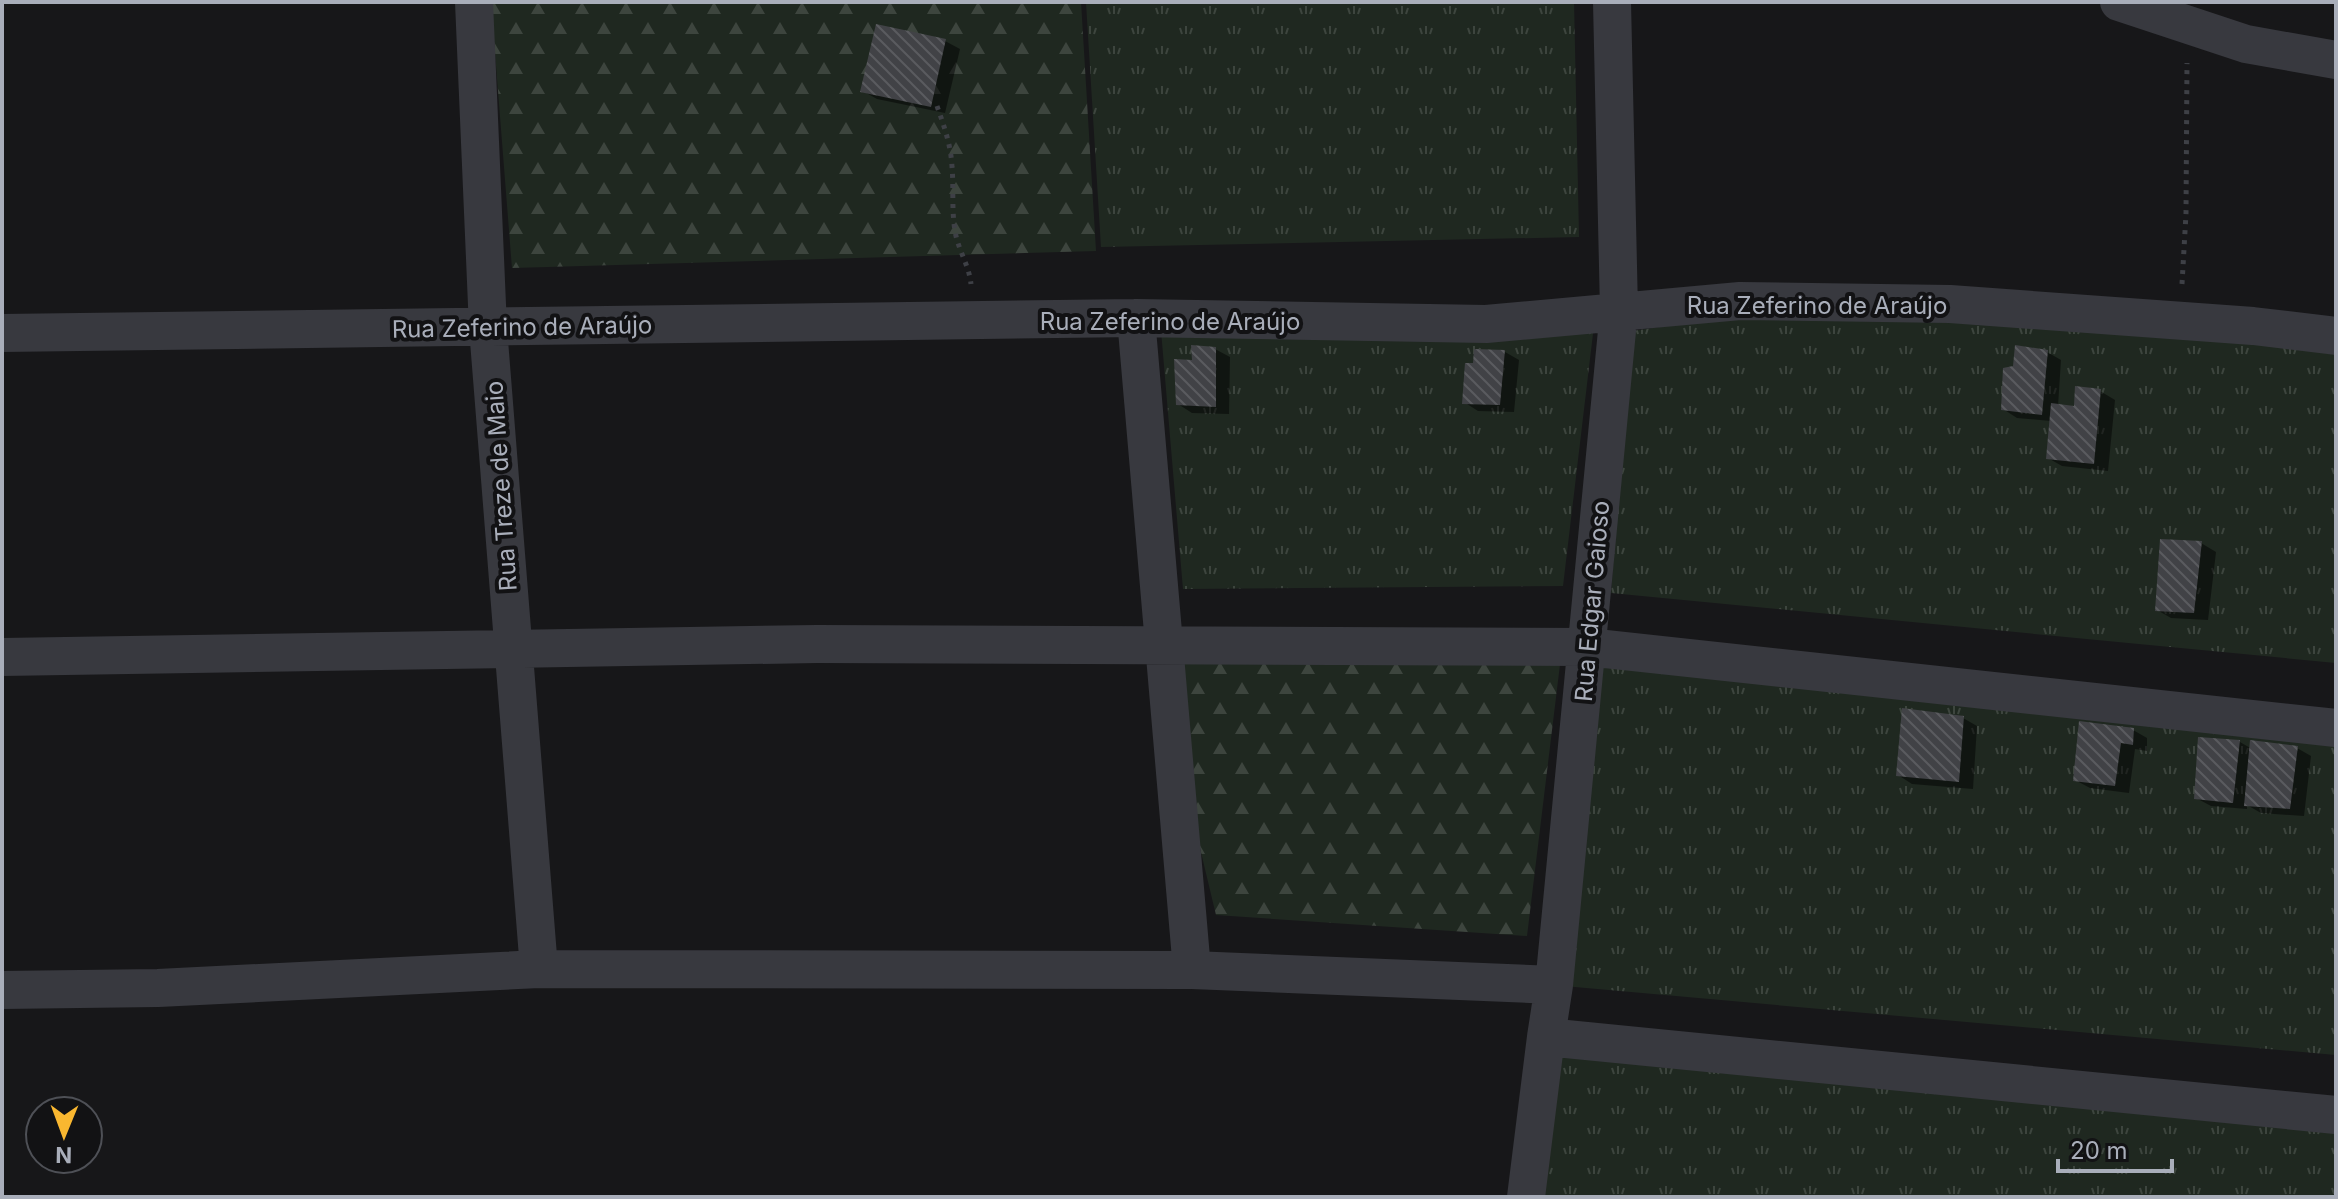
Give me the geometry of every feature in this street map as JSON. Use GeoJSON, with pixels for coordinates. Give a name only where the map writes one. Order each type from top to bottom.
{"type":"FeatureCollection","features":[{"type":"Feature","properties":{"kind":"street","name":"Rua Treze de Maio"},"geometry":{"type":"LineString","coordinates":[[474,2],[488,328],[539,969]]}},
{"type":"Feature","properties":{"kind":"street","name":"Rua Edgar Gaioso"},"geometry":{"type":"LineString","coordinates":[[1526,1197],[1554,985],[1619,310],[1612,2]]}},
{"type":"Feature","properties":{"kind":"street"},"geometry":{"type":"LineString","coordinates":[[2119,2],[2246,44],[2336,60]]}},
{"type":"Feature","properties":{"kind":"street","name":"Rua Zeferino de Araújo"},"geometry":{"type":"LineString","coordinates":[[2,333],[1136,318],[1486,324],[1740,301],[1950,304],[2253,326],[2336,336]]}},
{"type":"Feature","properties":{"kind":"street"},"geometry":{"type":"LineString","coordinates":[[1136,318],[1192,970]]}},
{"type":"Feature","properties":{"kind":"street"},"geometry":{"type":"LineString","coordinates":[[2,657],[817,644],[1587,647],[2336,728]]}},
{"type":"Feature","properties":{"kind":"street"},"geometry":{"type":"LineString","coordinates":[[2,990],[158,988],[539,969],[1192,970],[1554,985]]}},
{"type":"Feature","properties":{"kind":"street"},"geometry":{"type":"LineString","coordinates":[[1546,1037],[2336,1115]]}},
{"type":"Feature","properties":{"kind":"path"},"geometry":{"type":"LineString","coordinates":[[2182,321],[2190,26]]}},
{"type":"Feature","properties":{"kind":"path"},"geometry":{"type":"LineString","coordinates":[[937,106],[949,141],[953,169],[952,207],[957,238],[970,271],[973,298],[983,321]]}},
{"type":"Feature","properties":{"kind":"green space"},"geometry":{"type":"Polygon","coordinates":[[[491,2],[1081,2],[1096,251],[512,268],[491,2]]]}},
{"type":"Feature","properties":{"kind":"green space"},"geometry":{"type":"Polygon","coordinates":[[[1086,2],[1574,2],[1579,237],[1101,247],[1086,2]]]}},
{"type":"Feature","properties":{"kind":"green space"},"geometry":{"type":"Polygon","coordinates":[[[1764,312],[1979,317],[2336,347],[2336,663],[1611,593],[1632,331],[1764,312]]]}},
{"type":"Feature","properties":{"kind":"green space"},"geometry":{"type":"Polygon","coordinates":[[[1594,325],[1563,586],[1183,589],[1161,330],[1594,325]]]}},
{"type":"Feature","properties":{"kind":"green space"},"geometry":{"type":"Polygon","coordinates":[[[1561,656],[1527,936],[1216,915],[1200,848],[1181,659],[1561,656]]]}},
{"type":"Feature","properties":{"kind":"green space"},"geometry":{"type":"Polygon","coordinates":[[[1599,659],[2336,742],[2336,1055],[1564,986],[1599,659]]]}},
{"type":"Feature","properties":{"kind":"green space"},"geometry":{"type":"Polygon","coordinates":[[[1555,1047],[2336,1126],[2336,1197],[1537,1197],[1555,1047]]]}},
{"type":"Feature","properties":{"kind":"building"},"geometry":{"type":"Polygon","coordinates":[[[876,24],[946,39],[931,107],[860,92],[876,24]]]}},
{"type":"Feature","properties":{"kind":"building"},"geometry":{"type":"Polygon","coordinates":[[[1191,345],[1216,347],[1216,407],[1176,405],[1174,359],[1192,360],[1191,345]]]}},
{"type":"Feature","properties":{"kind":"building"},"geometry":{"type":"Polygon","coordinates":[[[2015,345],[2048,350],[2042,415],[2001,410],[2003,368],[2013,366],[2015,345]]]}},
{"type":"Feature","properties":{"kind":"building"},"geometry":{"type":"Polygon","coordinates":[[[1474,349],[1505,350],[1500,405],[1462,404],[1465,363],[1473,363],[1474,349]]]}},
{"type":"Feature","properties":{"kind":"building"},"geometry":{"type":"Polygon","coordinates":[[[2075,386],[2101,389],[2094,464],[2046,459],[2051,403],[2074,406],[2075,386]]]}},
{"type":"Feature","properties":{"kind":"building"},"geometry":{"type":"Polygon","coordinates":[[[2160,539],[2202,541],[2194,613],[2155,611],[2160,539]]]}},
{"type":"Feature","properties":{"kind":"building"},"geometry":{"type":"Polygon","coordinates":[[[1902,708],[1964,716],[1959,782],[1896,776],[1902,708]]]}},
{"type":"Feature","properties":{"kind":"building"},"geometry":{"type":"Polygon","coordinates":[[[2079,721],[2134,728],[2133,745],[2121,743],[2115,786],[2073,781],[2079,721]]]}},
{"type":"Feature","properties":{"kind":"building"},"geometry":{"type":"Polygon","coordinates":[[[2198,737],[2240,740],[2233,803],[2194,799],[2198,737]]]}},
{"type":"Feature","properties":{"kind":"building"},"geometry":{"type":"Polygon","coordinates":[[[2250,740],[2298,746],[2290,809],[2244,806],[2250,740]]]}}]}
